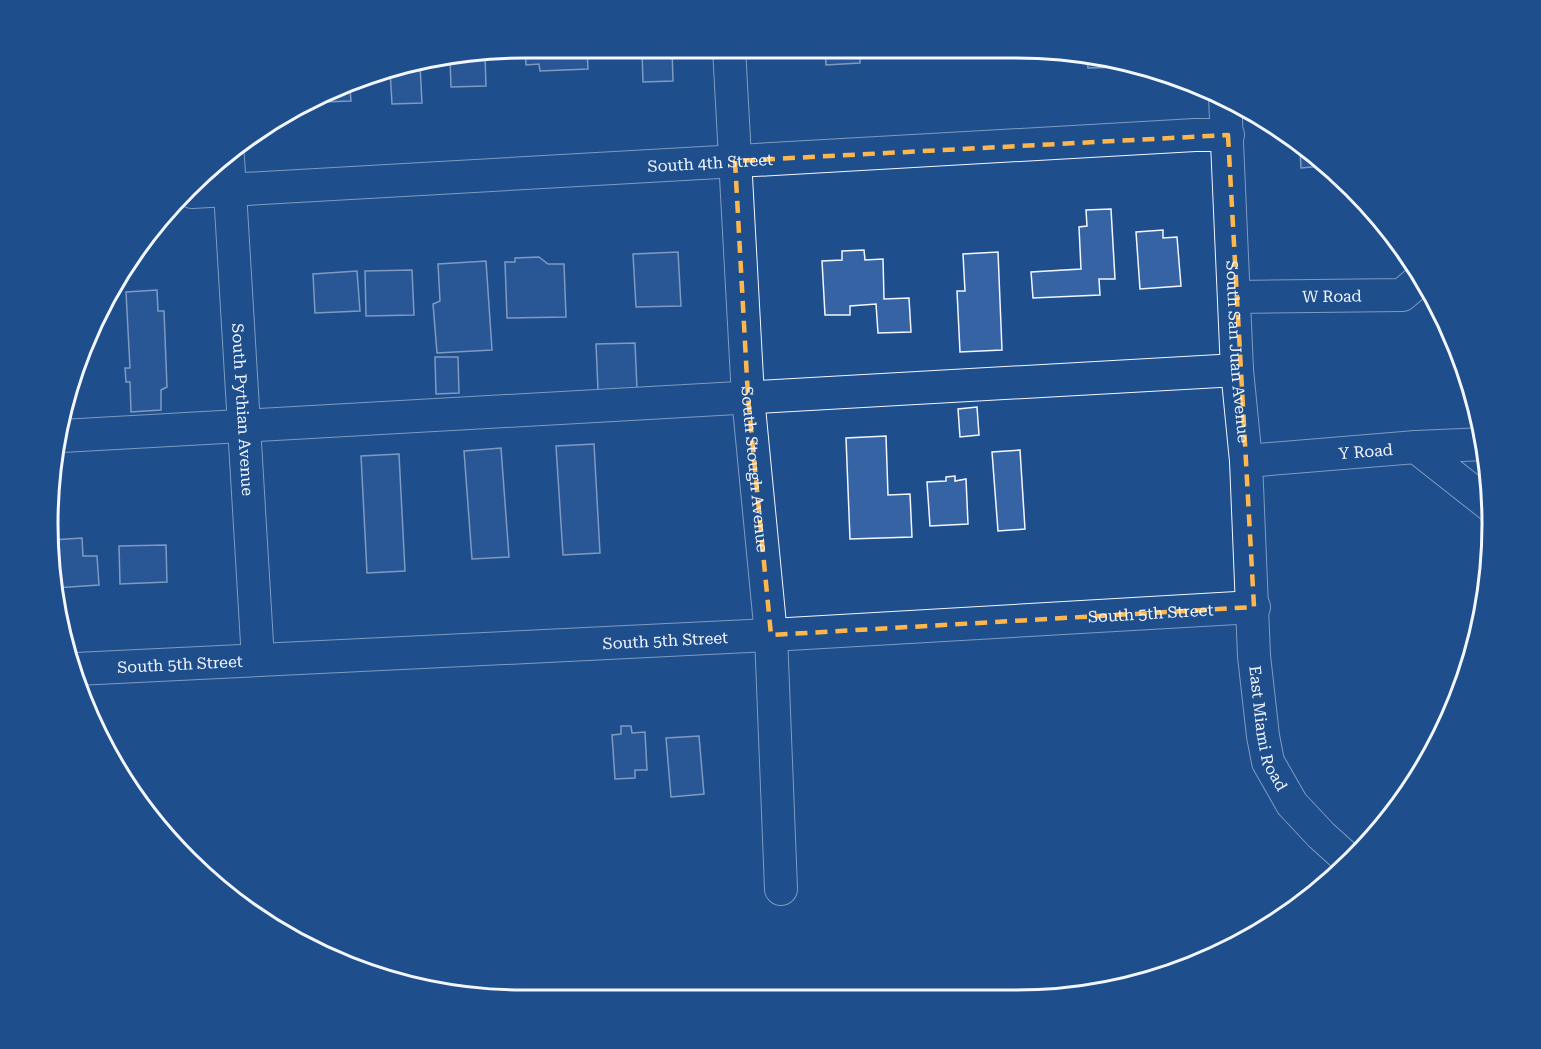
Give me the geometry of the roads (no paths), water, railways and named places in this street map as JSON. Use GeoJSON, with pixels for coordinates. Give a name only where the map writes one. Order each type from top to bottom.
{"type":"FeatureCollection","features":[{"type":"Feature","properties":{"kind":"street","name":"South Stough Avenue"},"geometry":{"type":"LineString","coordinates":[[730,58],[748,397],[771,634],[781,889]]}},
{"type":"Feature","properties":{"kind":"street","name":"South San Juan Avenue"},"geometry":{"type":"LineString","coordinates":[[1227,109],[1237,370],[1246,461],[1254,607]]}},
{"type":"Feature","properties":{"kind":"street","name":"South 4th Street"},"geometry":{"type":"LineString","coordinates":[[199,191],[1195,135],[1228,135]]}},
{"type":"Feature","properties":{"kind":"street","name":"South Pythian Avenue"},"geometry":{"type":"LineString","coordinates":[[228,165],[258,660]]}},
{"type":"Feature","properties":{"kind":"street","name":"W Road"},"geometry":{"type":"LineString","coordinates":[[1234,297],[1402,295],[1415,284]]}},
{"type":"Feature","properties":{"kind":"street"},"geometry":{"type":"LineString","coordinates":[[67,436],[1237,370]]}},
{"type":"Feature","properties":{"kind":"street","name":"Y Road"},"geometry":{"type":"LineString","coordinates":[[1246,461],[1476,444]]}},
{"type":"Feature","properties":{"kind":"street"},"geometry":{"type":"LineString","coordinates":[[1416,447],[1482,499]]}},
{"type":"Feature","properties":{"kind":"street","name":"South 5th Street"},"geometry":{"type":"LineString","coordinates":[[81,669],[1254,607]]}},
{"type":"Feature","properties":{"kind":"street","name":"East Miami Road"},"geometry":{"type":"LineString","coordinates":[[1254,607],[1254,656],[1268,762],[1292,804],[1344,856]]}}]}
